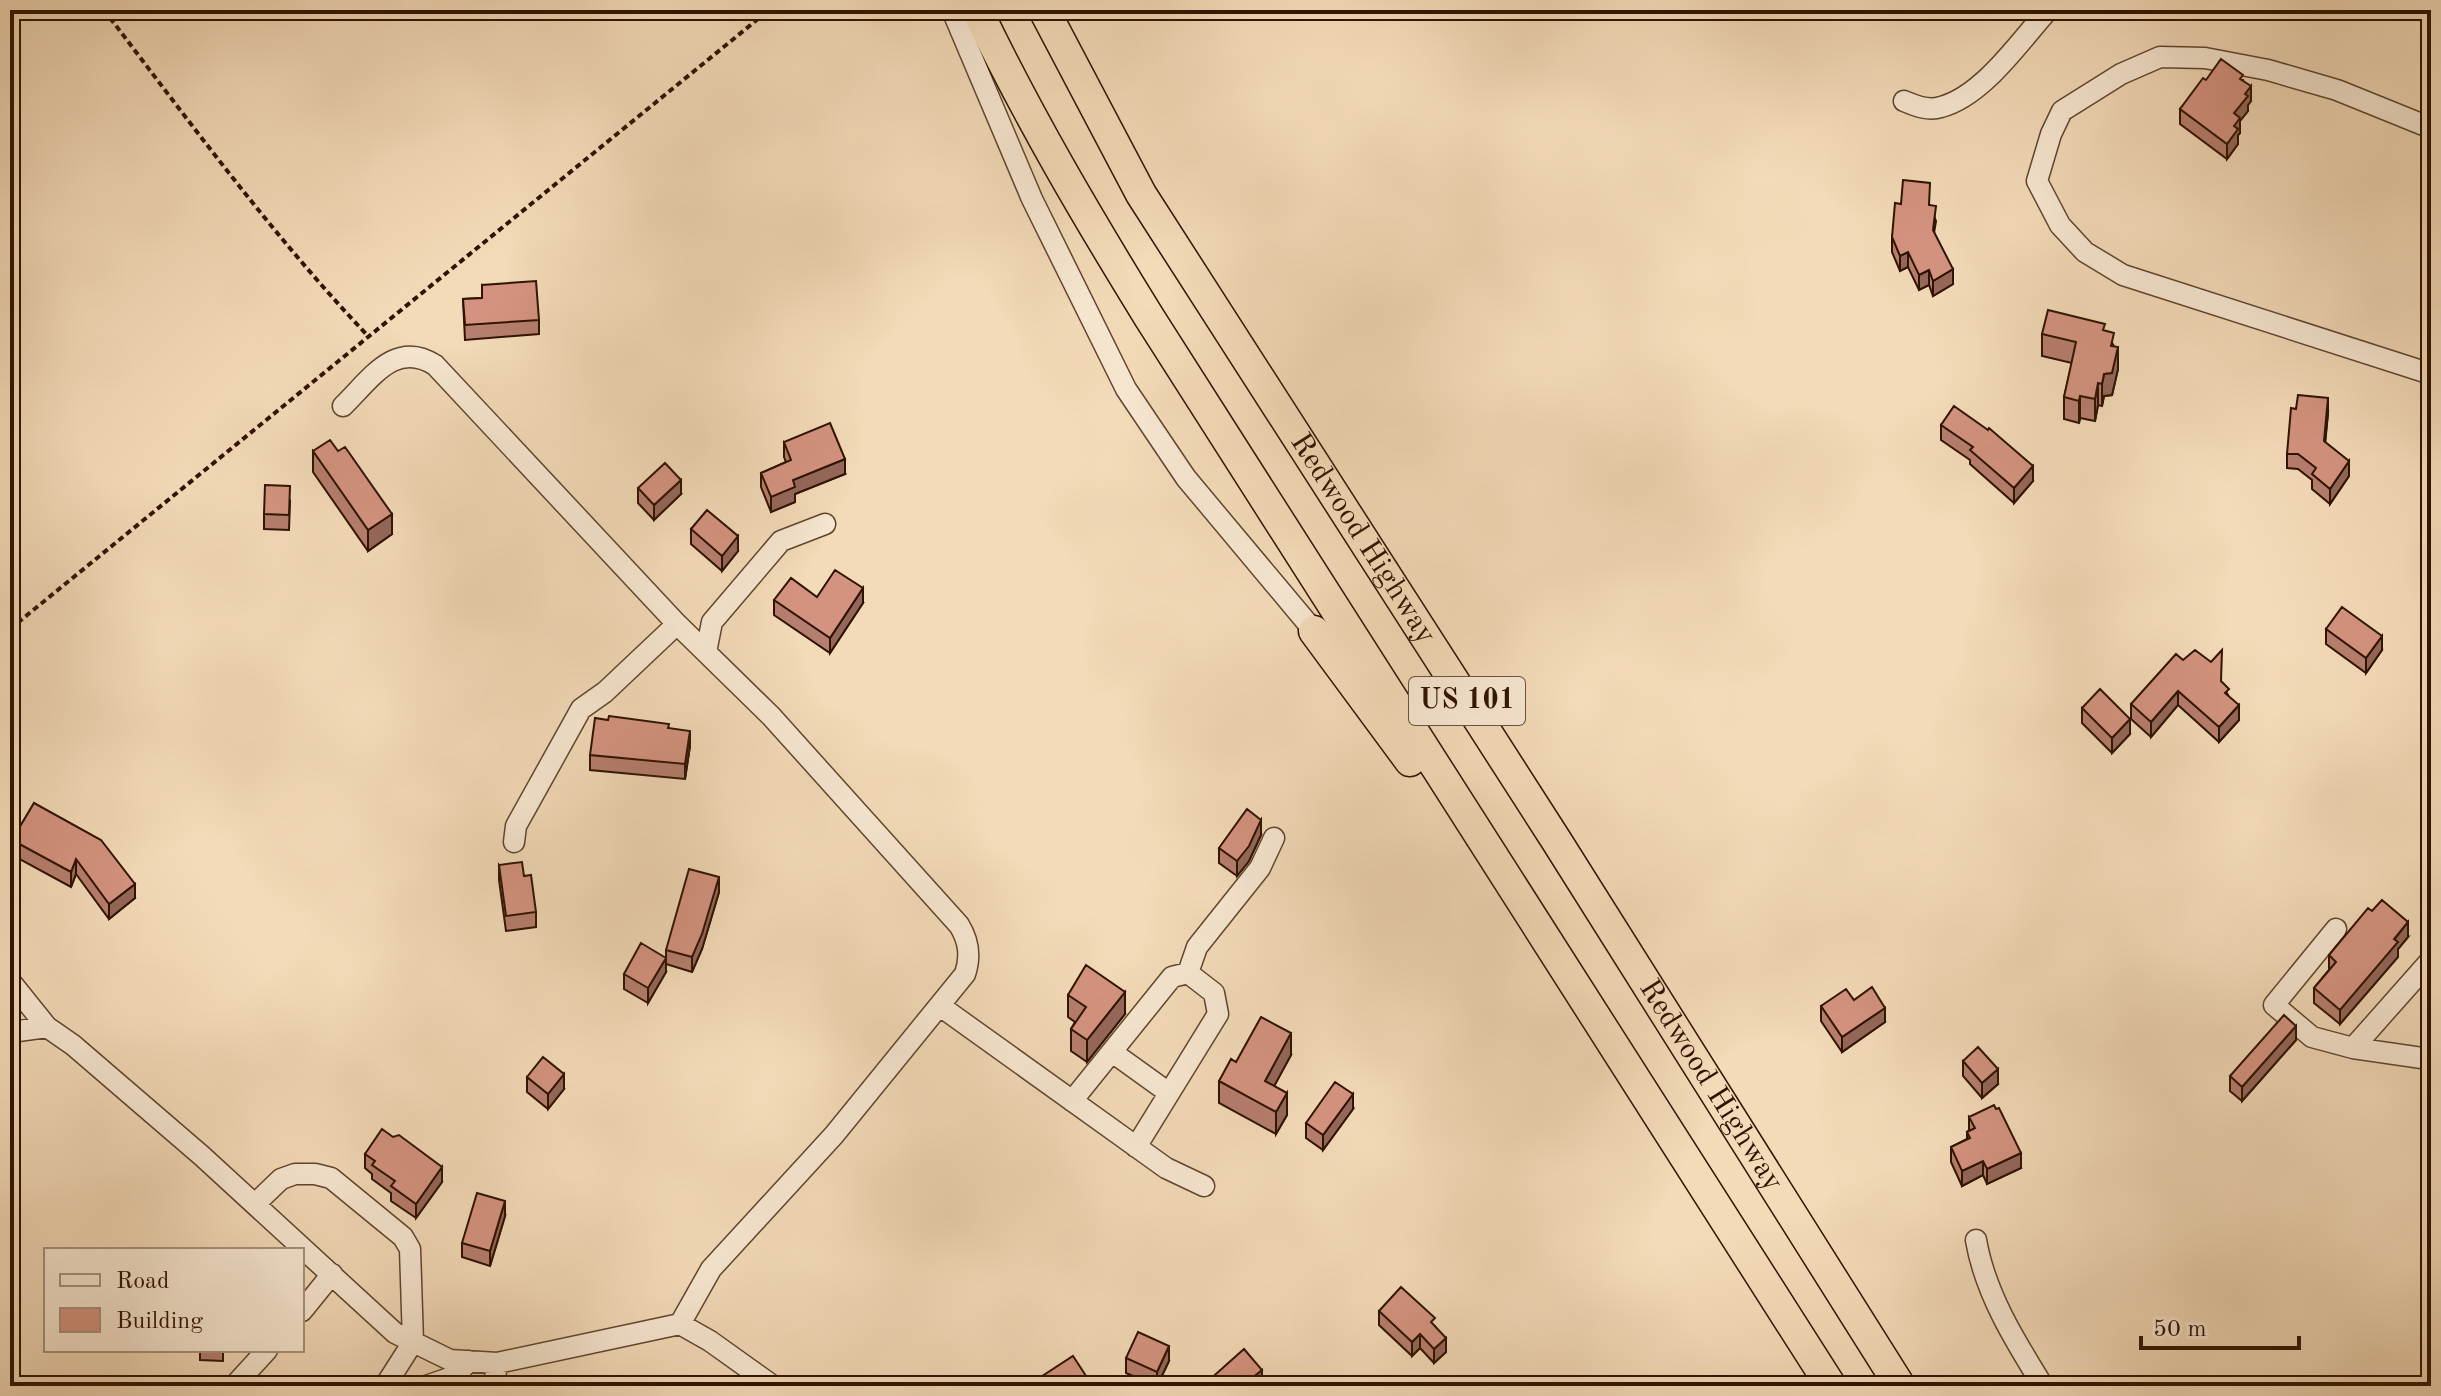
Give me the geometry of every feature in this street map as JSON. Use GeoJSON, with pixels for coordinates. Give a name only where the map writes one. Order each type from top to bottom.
{"type":"FeatureCollection","features":[{"type":"Feature","properties":{"kind":"highway","name":"Redwood Highway"},"geometry":{"type":"LineString","coordinates":[[977,10],[1011,81],[1078,203],[1831,1386]]}},
{"type":"Feature","properties":{"kind":"highway","name":"Redwood Highway"},"geometry":{"type":"LineString","coordinates":[[1044,10],[1141,194],[1556,840],[1900,1386]]}},
{"type":"Feature","properties":{"kind":"highway"},"geometry":{"type":"LineString","coordinates":[[1314,631],[1585,1000]]}},
{"type":"Feature","properties":{"kind":"street"},"geometry":{"type":"LineString","coordinates":[[952,10],[1032,199],[1126,389],[1186,478],[1314,631]]}},
{"type":"Feature","properties":{"kind":"street"},"geometry":{"type":"LineString","coordinates":[[1904,101],[1921,108],[1940,108],[1959,99],[1982,83],[2048,10]]}},
{"type":"Feature","properties":{"kind":"street"},"geometry":{"type":"LineString","coordinates":[[2431,128],[2337,90],[2268,70],[2205,58],[2160,57],[2121,74],[2062,111],[2051,134],[2037,181],[2060,225],[2085,252],[2123,275],[2431,374]]}},
{"type":"Feature","properties":{"kind":"street"},"geometry":{"type":"LineString","coordinates":[[343,406],[392,360],[412,355],[424,358],[454,384],[677,624],[771,716],[967,937],[969,962],[965,974],[834,1135],[711,1269],[680,1324]]}},
{"type":"Feature","properties":{"kind":"street"},"geometry":{"type":"LineString","coordinates":[[706,652],[712,622],[781,541],[825,524]]}},
{"type":"Feature","properties":{"kind":"street"},"geometry":{"type":"LineString","coordinates":[[514,842],[516,826],[581,709],[605,692],[677,624]]}},
{"type":"Feature","properties":{"kind":"street"},"geometry":{"type":"LineString","coordinates":[[1188,973],[1197,947],[1260,868],[1274,838]]}},
{"type":"Feature","properties":{"kind":"street"},"geometry":{"type":"LineString","coordinates":[[2336,929],[2274,1005],[2312,1037],[2353,1048],[2422,1058],[2431,1055]]}},
{"type":"Feature","properties":{"kind":"street"},"geometry":{"type":"LineString","coordinates":[[2353,1048],[2431,960]]}},
{"type":"Feature","properties":{"kind":"street"},"geometry":{"type":"LineString","coordinates":[[1072,1101],[1172,977],[1188,973]]}},
{"type":"Feature","properties":{"kind":"street"},"geometry":{"type":"LineString","coordinates":[[1136,1147],[1218,1014],[1214,993],[1188,973]]}},
{"type":"Feature","properties":{"kind":"street"},"geometry":{"type":"LineString","coordinates":[[10,981],[47,1027],[73,1045],[202,1156],[303,1248]]}},
{"type":"Feature","properties":{"kind":"street"},"geometry":{"type":"LineString","coordinates":[[940,1006],[1166,1168],[1204,1186]]}},
{"type":"Feature","properties":{"kind":"street"},"geometry":{"type":"LineString","coordinates":[[10,1035],[47,1027]]}},
{"type":"Feature","properties":{"kind":"street"},"geometry":{"type":"LineString","coordinates":[[1112,1052],[1169,1093]]}},
{"type":"Feature","properties":{"kind":"street"},"geometry":{"type":"LineString","coordinates":[[255,1204],[281,1179],[295,1174],[315,1174],[331,1178],[403,1237],[410,1249],[413,1342],[385,1386]]}},
{"type":"Feature","properties":{"kind":"street"},"geometry":{"type":"LineString","coordinates":[[1976,1240],[1980,1266],[2010,1334],[2043,1386]]}},
{"type":"Feature","properties":{"kind":"street"},"geometry":{"type":"LineString","coordinates":[[304,1249],[395,1333],[450,1360],[497,1363],[680,1324],[710,1341],[773,1386]]}},
{"type":"Feature","properties":{"kind":"street"},"geometry":{"type":"LineString","coordinates":[[304,1309],[332,1274]]}},
{"type":"Feature","properties":{"kind":"street"},"geometry":{"type":"LineString","coordinates":[[234,1386],[265,1352]]}},
{"type":"Feature","properties":{"kind":"street"},"geometry":{"type":"LineString","coordinates":[[426,1386],[455,1376],[469,1361]]}},
{"type":"Feature","properties":{"kind":"street"},"geometry":{"type":"LineString","coordinates":[[494,1386],[497,1363]]}},
{"type":"Feature","properties":{"kind":"path"},"geometry":{"type":"LineString","coordinates":[[104,10],[322,288],[369,337]]}},
{"type":"Feature","properties":{"kind":"path"},"geometry":{"type":"LineString","coordinates":[[10,629],[769,10]]}},
{"type":"Feature","properties":{"kind":"building"},"geometry":{"type":"Polygon","coordinates":[[[2221,59],[2243,75],[2240,79],[2251,86],[2245,94],[2248,96],[2234,113],[2240,118],[2234,126],[2238,129],[2227,144],[2180,109],[2221,59]]]}},
{"type":"Feature","properties":{"kind":"building"},"geometry":{"type":"Polygon","coordinates":[[[1903,180],[1930,183],[1929,205],[1936,206],[1933,230],[1953,269],[1933,281],[1929,270],[1919,275],[1908,252],[1900,256],[1892,237],[1895,203],[1901,204],[1903,180]]]}},
{"type":"Feature","properties":{"kind":"building"},"geometry":{"type":"Polygon","coordinates":[[[536,281],[539,320],[465,325],[463,299],[482,298],[482,285],[536,281]]]}},
{"type":"Feature","properties":{"kind":"building"},"geometry":{"type":"Polygon","coordinates":[[[2048,310],[2105,324],[2103,330],[2114,333],[2111,346],[2118,347],[2112,373],[2104,374],[2102,384],[2098,383],[2095,399],[2080,396],[2079,401],[2064,397],[2076,342],[2042,334],[2048,310]]]}},
{"type":"Feature","properties":{"kind":"building"},"geometry":{"type":"Polygon","coordinates":[[[2298,395],[2328,398],[2324,441],[2349,461],[2330,489],[2312,474],[2316,468],[2298,454],[2287,454],[2291,408],[2296,409],[2298,395]]]}},
{"type":"Feature","properties":{"kind":"building"},"geometry":{"type":"Polygon","coordinates":[[[1954,406],[1989,428],[2033,466],[2014,488],[1970,450],[1973,447],[1941,425],[1954,406]]]}},
{"type":"Feature","properties":{"kind":"building"},"geometry":{"type":"Polygon","coordinates":[[[830,423],[845,459],[793,480],[795,487],[771,497],[761,473],[791,460],[784,442],[830,423]]]}},
{"type":"Feature","properties":{"kind":"building"},"geometry":{"type":"Polygon","coordinates":[[[330,440],[338,451],[345,447],[392,514],[368,530],[313,451],[330,440]]]}},
{"type":"Feature","properties":{"kind":"building"},"geometry":{"type":"Polygon","coordinates":[[[665,463],[681,480],[654,505],[638,488],[665,463]]]}},
{"type":"Feature","properties":{"kind":"building"},"geometry":{"type":"Polygon","coordinates":[[[265,485],[290,486],[289,515],[264,514],[265,485]]]}},
{"type":"Feature","properties":{"kind":"building"},"geometry":{"type":"Polygon","coordinates":[[[707,510],[738,536],[722,556],[691,529],[707,510]]]}},
{"type":"Feature","properties":{"kind":"building"},"geometry":{"type":"Polygon","coordinates":[[[835,570],[863,588],[830,638],[774,600],[791,578],[817,597],[835,570]]]}},
{"type":"Feature","properties":{"kind":"building"},"geometry":{"type":"Polygon","coordinates":[[[2342,607],[2382,636],[2366,658],[2326,629],[2342,607]]]}},
{"type":"Feature","properties":{"kind":"building"},"geometry":{"type":"Polygon","coordinates":[[[2195,650],[2211,662],[2222,650],[2221,681],[2229,689],[2225,693],[2239,705],[2219,727],[2178,691],[2151,722],[2131,704],[2176,654],[2183,660],[2195,650]]]}},
{"type":"Feature","properties":{"kind":"building"},"geometry":{"type":"Polygon","coordinates":[[[2100,689],[2130,719],[2112,738],[2082,708],[2100,689]]]}},
{"type":"Feature","properties":{"kind":"building"},"geometry":{"type":"Polygon","coordinates":[[[609,716],[669,724],[668,728],[690,731],[685,764],[590,755],[595,718],[608,720],[609,716]]]}},
{"type":"Feature","properties":{"kind":"building"},"geometry":{"type":"Polygon","coordinates":[[[34,803],[101,840],[135,884],[109,904],[76,859],[71,872],[12,840],[34,803]]]}},
{"type":"Feature","properties":{"kind":"building"},"geometry":{"type":"Polygon","coordinates":[[[1247,809],[1261,820],[1249,846],[1237,861],[1219,848],[1247,809]]]}},
{"type":"Feature","properties":{"kind":"building"},"geometry":{"type":"Polygon","coordinates":[[[522,862],[524,876],[531,875],[536,912],[506,916],[499,865],[522,862]]]}},
{"type":"Feature","properties":{"kind":"building"},"geometry":{"type":"Polygon","coordinates":[[[689,869],[719,877],[692,957],[666,950],[689,869]]]}},
{"type":"Feature","properties":{"kind":"building"},"geometry":{"type":"Polygon","coordinates":[[[2382,900],[2408,922],[2394,939],[2398,942],[2340,1010],[2314,988],[2336,962],[2329,955],[2368,908],[2372,911],[2382,900]]]}},
{"type":"Feature","properties":{"kind":"building"},"geometry":{"type":"Polygon","coordinates":[[[641,943],[666,958],[648,988],[624,974],[641,943]]]}},
{"type":"Feature","properties":{"kind":"building"},"geometry":{"type":"Polygon","coordinates":[[[1086,965],[1125,992],[1087,1040],[1071,1029],[1086,1007],[1068,995],[1086,965]]]}},
{"type":"Feature","properties":{"kind":"building"},"geometry":{"type":"Polygon","coordinates":[[[1872,987],[1885,1008],[1842,1037],[1821,1006],[1846,989],[1854,1000],[1872,987]]]}},
{"type":"Feature","properties":{"kind":"building"},"geometry":{"type":"Polygon","coordinates":[[[2284,1015],[2296,1026],[2242,1087],[2230,1076],[2284,1015]]]}},
{"type":"Feature","properties":{"kind":"building"},"geometry":{"type":"Polygon","coordinates":[[[1261,1017],[1291,1033],[1265,1081],[1287,1093],[1276,1112],[1219,1081],[1231,1059],[1236,1062],[1261,1017]]]}},
{"type":"Feature","properties":{"kind":"building"},"geometry":{"type":"Polygon","coordinates":[[[1978,1047],[1998,1069],[1982,1083],[1963,1061],[1978,1047]]]}},
{"type":"Feature","properties":{"kind":"building"},"geometry":{"type":"Polygon","coordinates":[[[543,1057],[564,1074],[548,1094],[527,1077],[543,1057]]]}},
{"type":"Feature","properties":{"kind":"building"},"geometry":{"type":"Polygon","coordinates":[[[1335,1082],[1353,1094],[1323,1135],[1306,1123],[1335,1082]]]}},
{"type":"Feature","properties":{"kind":"building"},"geometry":{"type":"Polygon","coordinates":[[[1994,1105],[1996,1109],[1999,1108],[2021,1153],[1987,1169],[1983,1161],[1962,1171],[1951,1147],[1970,1138],[1967,1132],[1975,1128],[1969,1117],[1994,1105]]]}},
{"type":"Feature","properties":{"kind":"building"},"geometry":{"type":"Polygon","coordinates":[[[382,1129],[393,1137],[399,1135],[442,1167],[416,1204],[391,1186],[395,1181],[372,1165],[375,1161],[365,1154],[382,1129]]]}},
{"type":"Feature","properties":{"kind":"building"},"geometry":{"type":"Polygon","coordinates":[[[477,1193],[505,1201],[490,1251],[462,1243],[477,1193]]]}},
{"type":"Feature","properties":{"kind":"building"},"geometry":{"type":"Polygon","coordinates":[[[1401,1287],[1435,1318],[1431,1322],[1446,1338],[1434,1349],[1420,1334],[1412,1342],[1379,1311],[1401,1287]]]}},
{"type":"Feature","properties":{"kind":"building"},"geometry":{"type":"Polygon","coordinates":[[[1138,1332],[1169,1346],[1157,1372],[1126,1358],[1138,1332]]]}},
{"type":"Feature","properties":{"kind":"building"},"geometry":{"type":"Polygon","coordinates":[[[1244,1349],[1262,1370],[1247,1382],[1251,1386],[1212,1386],[1208,1381],[1244,1349]]]}},
{"type":"Feature","properties":{"kind":"building"},"geometry":{"type":"Polygon","coordinates":[[[1073,1356],[1090,1382],[1084,1386],[1027,1386],[1073,1356]]]}},
{"type":"Feature","properties":{"kind":"building"},"geometry":{"type":"Polygon","coordinates":[[[1365,1380],[1366,1386],[1336,1386],[1365,1380]]]}}]}
